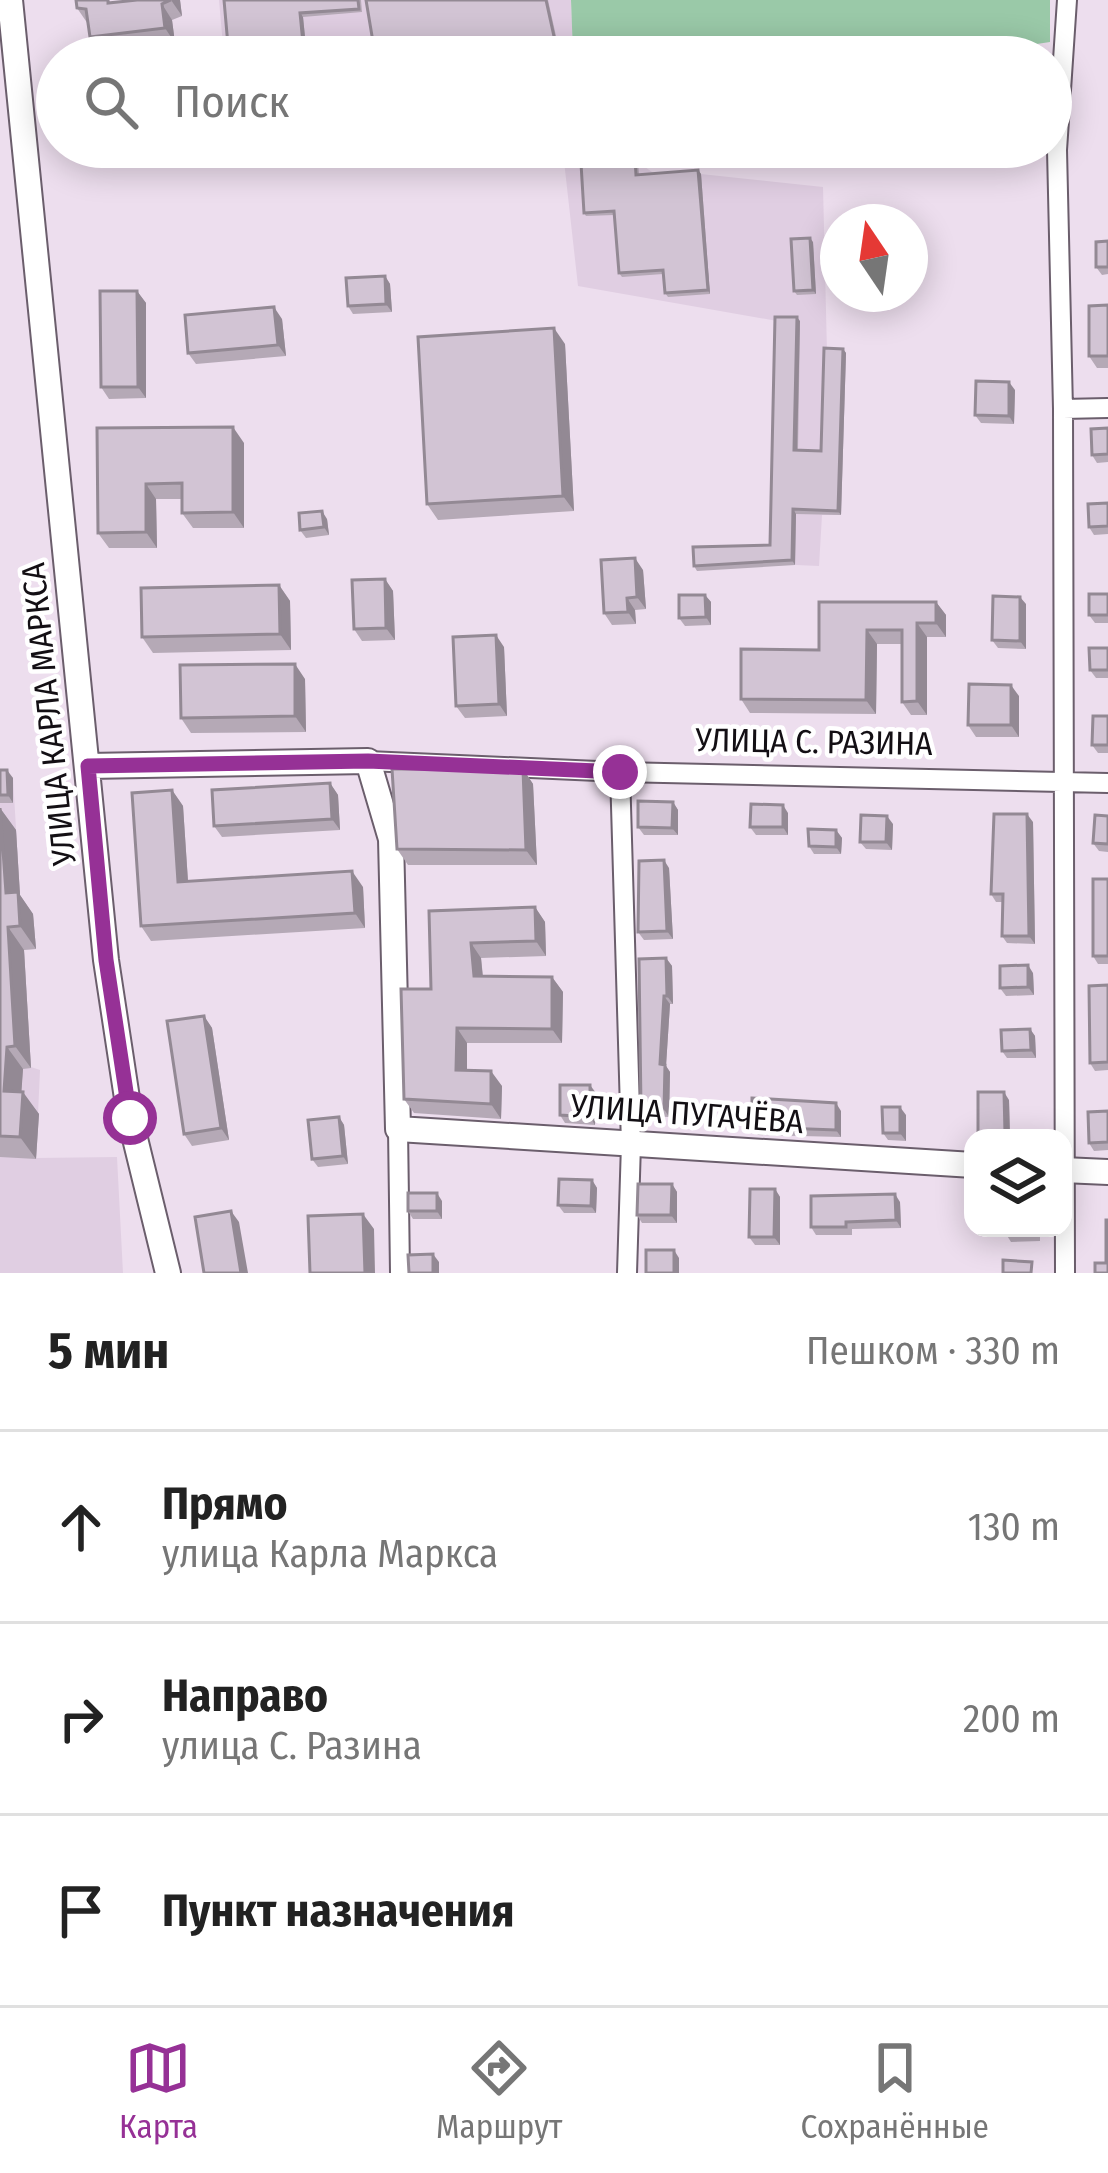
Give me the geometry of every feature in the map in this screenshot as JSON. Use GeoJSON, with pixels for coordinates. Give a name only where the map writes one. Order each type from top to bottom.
{"type":"FeatureCollection","features":[{"type":"Feature","properties":{"kind":"street","name":"УЛИЦА КАРЛА МАРКСА"},"geometry":{"type":"LineString","coordinates":[[10,0],[106,960],[130,1118],[168,1273]]}},
{"type":"Feature","properties":{"kind":"street"},"geometry":{"type":"LineString","coordinates":[[1065,36],[1067,0]]}},
{"type":"Feature","properties":{"kind":"street"},"geometry":{"type":"LineString","coordinates":[[1057,168],[1064,410],[1065,1129]]}},
{"type":"Feature","properties":{"kind":"street"},"geometry":{"type":"LineString","coordinates":[[1064,410],[1108,408]]}},
{"type":"Feature","properties":{"kind":"street","name":"УЛИЦА С. РАЗИНА"},"geometry":{"type":"LineString","coordinates":[[88,766],[368,761],[620,772],[1108,782]]}},
{"type":"Feature","properties":{"kind":"street"},"geometry":{"type":"LineString","coordinates":[[368,761],[391,839],[400,1273]]}},
{"type":"Feature","properties":{"kind":"street"},"geometry":{"type":"LineString","coordinates":[[620,772],[631,1144],[626,1273]]}},
{"type":"Feature","properties":{"kind":"street","name":"УЛИЦА ПУГАЧЁВА"},"geometry":{"type":"LineString","coordinates":[[398,1129],[964,1164]]}},
{"type":"Feature","properties":{"kind":"street"},"geometry":{"type":"LineString","coordinates":[[1072,1170],[1108,1172]]}},
{"type":"Feature","properties":{"kind":"street"},"geometry":{"type":"LineString","coordinates":[[1065,1237],[1065,1273]]}},
{"type":"Feature","properties":{"kind":"shaded area"},"geometry":{"type":"Polygon","coordinates":[[[219,0],[571,0],[572,36],[222,36],[219,0]]]}},
{"type":"Feature","properties":{"kind":"shaded area"},"geometry":{"type":"Polygon","coordinates":[[[565,168],[646,168],[659,177],[701,174],[823,187],[820,312],[826,312],[827,352],[846,353],[841,515],[822,515],[819,566],[773,564],[777,321],[578,286],[565,168]]]}},
{"type":"Feature","properties":{"kind":"shaded area"},"geometry":{"type":"Polygon","coordinates":[[[0,778],[13,778],[21,914],[33,914],[36,949],[24,950],[31,1067],[40,1070],[36,1158],[117,1157],[123,1273],[0,1273],[0,778]]]}},
{"type":"Feature","properties":{"kind":"green space"},"geometry":{"type":"Polygon","coordinates":[[[571,0],[1050,0],[1050,36],[572,36],[571,0]]]}},
{"type":"Feature","properties":{"kind":"building"},"geometry":{"type":"Polygon","coordinates":[[[76,0],[171,0],[162,4],[165,28],[98,36],[90,36],[86,9],[77,8],[76,0]]]}},
{"type":"Feature","properties":{"kind":"building"},"geometry":{"type":"Polygon","coordinates":[[[224,0],[358,0],[359,9],[300,13],[302,36],[227,36],[224,0]]]}},
{"type":"Feature","properties":{"kind":"building"},"geometry":{"type":"Polygon","coordinates":[[[366,0],[546,0],[554,36],[372,36],[366,0]]]}},
{"type":"Feature","properties":{"kind":"building"},"geometry":{"type":"Polygon","coordinates":[[[581,168],[636,168],[636,175],[698,170],[708,290],[665,293],[663,270],[619,273],[614,211],[584,213],[581,168]]]}},
{"type":"Feature","properties":{"kind":"building"},"geometry":{"type":"Polygon","coordinates":[[[810,238],[813,290],[794,291],[791,239],[810,238]]]}},
{"type":"Feature","properties":{"kind":"building"},"geometry":{"type":"Polygon","coordinates":[[[1108,241],[1108,267],[1096,267],[1096,242],[1108,241]]]}},
{"type":"Feature","properties":{"kind":"building"},"geometry":{"type":"Polygon","coordinates":[[[385,276],[386,304],[348,306],[346,278],[385,276]]]}},
{"type":"Feature","properties":{"kind":"building"},"geometry":{"type":"Polygon","coordinates":[[[100,291],[137,291],[138,387],[101,387],[100,291]]]}},
{"type":"Feature","properties":{"kind":"building"},"geometry":{"type":"Polygon","coordinates":[[[1108,305],[1108,356],[1089,356],[1089,306],[1108,305]]]}},
{"type":"Feature","properties":{"kind":"building"},"geometry":{"type":"Polygon","coordinates":[[[274,307],[278,345],[188,353],[185,315],[274,307]]]}},
{"type":"Feature","properties":{"kind":"building"},"geometry":{"type":"Polygon","coordinates":[[[775,317],[797,317],[794,450],[821,451],[824,348],[843,349],[838,511],[793,509],[792,560],[694,566],[693,547],[770,545],[775,317]]]}},
{"type":"Feature","properties":{"kind":"building"},"geometry":{"type":"Polygon","coordinates":[[[554,328],[563,496],[427,504],[418,337],[554,328]]]}},
{"type":"Feature","properties":{"kind":"building"},"geometry":{"type":"Polygon","coordinates":[[[976,381],[1009,382],[1009,416],[975,415],[976,381]]]}},
{"type":"Feature","properties":{"kind":"building"},"geometry":{"type":"Polygon","coordinates":[[[233,427],[233,512],[182,513],[182,483],[146,484],[146,532],[98,533],[97,428],[233,427]]]}},
{"type":"Feature","properties":{"kind":"building"},"geometry":{"type":"Polygon","coordinates":[[[1108,428],[1108,454],[1092,455],[1091,429],[1108,428]]]}},
{"type":"Feature","properties":{"kind":"building"},"geometry":{"type":"Polygon","coordinates":[[[1108,503],[1108,526],[1089,527],[1088,504],[1108,503]]]}},
{"type":"Feature","properties":{"kind":"building"},"geometry":{"type":"Polygon","coordinates":[[[322,511],[324,527],[300,530],[299,513],[322,511]]]}},
{"type":"Feature","properties":{"kind":"building"},"geometry":{"type":"Polygon","coordinates":[[[635,558],[637,597],[627,598],[628,612],[604,613],[601,560],[635,558]]]}},
{"type":"Feature","properties":{"kind":"building"},"geometry":{"type":"Polygon","coordinates":[[[385,579],[386,628],[354,629],[352,580],[385,579]]]}},
{"type":"Feature","properties":{"kind":"building"},"geometry":{"type":"Polygon","coordinates":[[[279,585],[280,634],[142,637],[141,588],[279,585]]]}},
{"type":"Feature","properties":{"kind":"building"},"geometry":{"type":"Polygon","coordinates":[[[1089,594],[1108,594],[1108,615],[1089,615],[1089,594]]]}},
{"type":"Feature","properties":{"kind":"building"},"geometry":{"type":"Polygon","coordinates":[[[679,595],[705,595],[706,617],[679,618],[679,595]]]}},
{"type":"Feature","properties":{"kind":"building"},"geometry":{"type":"Polygon","coordinates":[[[993,596],[1020,597],[1020,641],[992,640],[993,596]]]}},
{"type":"Feature","properties":{"kind":"building"},"geometry":{"type":"Polygon","coordinates":[[[819,602],[936,602],[936,623],[917,623],[917,701],[902,702],[902,630],[867,630],[866,700],[741,699],[741,649],[819,650],[819,602]]]}},
{"type":"Feature","properties":{"kind":"building"},"geometry":{"type":"Polygon","coordinates":[[[496,635],[499,704],[456,706],[453,637],[496,635]]]}},
{"type":"Feature","properties":{"kind":"building"},"geometry":{"type":"Polygon","coordinates":[[[1089,648],[1108,648],[1108,670],[1090,670],[1089,648]]]}},
{"type":"Feature","properties":{"kind":"building"},"geometry":{"type":"Polygon","coordinates":[[[295,664],[295,716],[181,718],[180,665],[295,664]]]}},
{"type":"Feature","properties":{"kind":"building"},"geometry":{"type":"Polygon","coordinates":[[[969,684],[1011,685],[1011,725],[968,725],[969,684]]]}},
{"type":"Feature","properties":{"kind":"building"},"geometry":{"type":"Polygon","coordinates":[[[1093,716],[1108,716],[1108,745],[1092,745],[1093,716]]]}},
{"type":"Feature","properties":{"kind":"building"},"geometry":{"type":"Polygon","coordinates":[[[392,769],[523,769],[526,850],[397,849],[392,769]]]}},
{"type":"Feature","properties":{"kind":"building"},"geometry":{"type":"Polygon","coordinates":[[[0,770],[7,770],[8,795],[0,795],[0,770]]]}},
{"type":"Feature","properties":{"kind":"building"},"geometry":{"type":"Polygon","coordinates":[[[330,783],[332,819],[214,826],[212,790],[330,783]]]}},
{"type":"Feature","properties":{"kind":"building"},"geometry":{"type":"Polygon","coordinates":[[[172,790],[178,882],[352,871],[355,913],[141,926],[132,793],[172,790]]]}},
{"type":"Feature","properties":{"kind":"building"},"geometry":{"type":"Polygon","coordinates":[[[638,801],[673,802],[672,828],[638,827],[638,801]]]}},
{"type":"Feature","properties":{"kind":"building"},"geometry":{"type":"Polygon","coordinates":[[[751,804],[783,805],[783,827],[750,827],[751,804]]]}},
{"type":"Feature","properties":{"kind":"building"},"geometry":{"type":"Polygon","coordinates":[[[0,808],[6,893],[18,892],[20,926],[8,927],[15,1046],[7,1047],[4,1091],[23,1092],[20,1137],[0,1136],[0,808]]]}},
{"type":"Feature","properties":{"kind":"building"},"geometry":{"type":"Polygon","coordinates":[[[994,814],[1027,814],[1029,936],[1002,936],[1003,894],[991,894],[994,814]]]}},
{"type":"Feature","properties":{"kind":"building"},"geometry":{"type":"Polygon","coordinates":[[[861,815],[887,816],[886,842],[860,842],[861,815]]]}},
{"type":"Feature","properties":{"kind":"building"},"geometry":{"type":"Polygon","coordinates":[[[1095,815],[1108,816],[1108,844],[1093,843],[1095,815]]]}},
{"type":"Feature","properties":{"kind":"building"},"geometry":{"type":"Polygon","coordinates":[[[808,829],[836,830],[836,847],[809,846],[808,829]]]}},
{"type":"Feature","properties":{"kind":"building"},"geometry":{"type":"Polygon","coordinates":[[[664,860],[667,931],[638,932],[639,861],[664,860]]]}},
{"type":"Feature","properties":{"kind":"building"},"geometry":{"type":"Polygon","coordinates":[[[1093,879],[1108,879],[1108,956],[1093,956],[1093,879]]]}},
{"type":"Feature","properties":{"kind":"building"},"geometry":{"type":"Polygon","coordinates":[[[535,907],[536,941],[471,943],[474,976],[552,977],[552,1029],[457,1028],[456,1070],[491,1071],[491,1104],[404,1099],[401,989],[431,989],[429,911],[535,907]]]}},
{"type":"Feature","properties":{"kind":"building"},"geometry":{"type":"Polygon","coordinates":[[[666,958],[660,1064],[665,1065],[664,1109],[641,1108],[639,959],[666,958]]]}},
{"type":"Feature","properties":{"kind":"building"},"geometry":{"type":"Polygon","coordinates":[[[1028,965],[1028,987],[1000,988],[1000,966],[1028,965]]]}},
{"type":"Feature","properties":{"kind":"building"},"geometry":{"type":"Polygon","coordinates":[[[1108,985],[1108,1062],[1090,1063],[1089,986],[1108,985]]]}},
{"type":"Feature","properties":{"kind":"building"},"geometry":{"type":"Polygon","coordinates":[[[204,1016],[221,1128],[184,1134],[167,1021],[204,1016]]]}},
{"type":"Feature","properties":{"kind":"building"},"geometry":{"type":"Polygon","coordinates":[[[1030,1029],[1031,1050],[1002,1051],[1001,1030],[1030,1029]]]}},
{"type":"Feature","properties":{"kind":"building"},"geometry":{"type":"Polygon","coordinates":[[[560,1085],[590,1085],[590,1117],[560,1115],[560,1085]]]}},
{"type":"Feature","properties":{"kind":"building"},"geometry":{"type":"Polygon","coordinates":[[[978,1092],[1004,1092],[1005,1129],[978,1129],[978,1092]]]}},
{"type":"Feature","properties":{"kind":"building"},"geometry":{"type":"Polygon","coordinates":[[[752,1098],[836,1103],[836,1130],[752,1127],[752,1098]]]}},
{"type":"Feature","properties":{"kind":"building"},"geometry":{"type":"Polygon","coordinates":[[[882,1107],[900,1107],[900,1133],[883,1133],[882,1107]]]}},
{"type":"Feature","properties":{"kind":"building"},"geometry":{"type":"Polygon","coordinates":[[[1108,1111],[1108,1142],[1089,1143],[1088,1112],[1108,1111]]]}},
{"type":"Feature","properties":{"kind":"building"},"geometry":{"type":"Polygon","coordinates":[[[339,1117],[343,1156],[312,1159],[308,1120],[339,1117]]]}},
{"type":"Feature","properties":{"kind":"building"},"geometry":{"type":"Polygon","coordinates":[[[559,1179],[592,1180],[591,1206],[558,1205],[559,1179]]]}},
{"type":"Feature","properties":{"kind":"building"},"geometry":{"type":"Polygon","coordinates":[[[638,1184],[672,1184],[671,1215],[637,1215],[638,1184]]]}},
{"type":"Feature","properties":{"kind":"building"},"geometry":{"type":"Polygon","coordinates":[[[750,1189],[775,1189],[774,1237],[749,1237],[750,1189]]]}},
{"type":"Feature","properties":{"kind":"building"},"geometry":{"type":"Polygon","coordinates":[[[408,1193],[437,1193],[437,1211],[408,1211],[408,1193]]]}},
{"type":"Feature","properties":{"kind":"building"},"geometry":{"type":"Polygon","coordinates":[[[895,1194],[896,1220],[811,1227],[811,1196],[895,1194]]]}},
{"type":"Feature","properties":{"kind":"building"},"geometry":{"type":"Polygon","coordinates":[[[231,1211],[241,1273],[204,1273],[195,1217],[231,1211]]]}},
{"type":"Feature","properties":{"kind":"building"},"geometry":{"type":"Polygon","coordinates":[[[363,1214],[365,1273],[310,1273],[308,1216],[363,1214]]]}},
{"type":"Feature","properties":{"kind":"building"},"geometry":{"type":"Polygon","coordinates":[[[1106,1220],[1108,1273],[1095,1273],[1095,1263],[1106,1263],[1106,1220]]]}},
{"type":"Feature","properties":{"kind":"building"},"geometry":{"type":"Polygon","coordinates":[[[646,1250],[674,1250],[674,1273],[646,1273],[646,1250]]]}},
{"type":"Feature","properties":{"kind":"building"},"geometry":{"type":"Polygon","coordinates":[[[433,1254],[433,1273],[409,1273],[408,1255],[433,1254]]]}},
{"type":"Feature","properties":{"kind":"building"},"geometry":{"type":"Polygon","coordinates":[[[1003,1260],[1032,1262],[1031,1273],[1003,1273],[1003,1260]]]}},
{"type":"Feature","properties":{"kind":"route"},"geometry":{"type":"LineString","coordinates":[[130,1118],[106,960],[88,766],[368,761],[620,772]]}}]}
